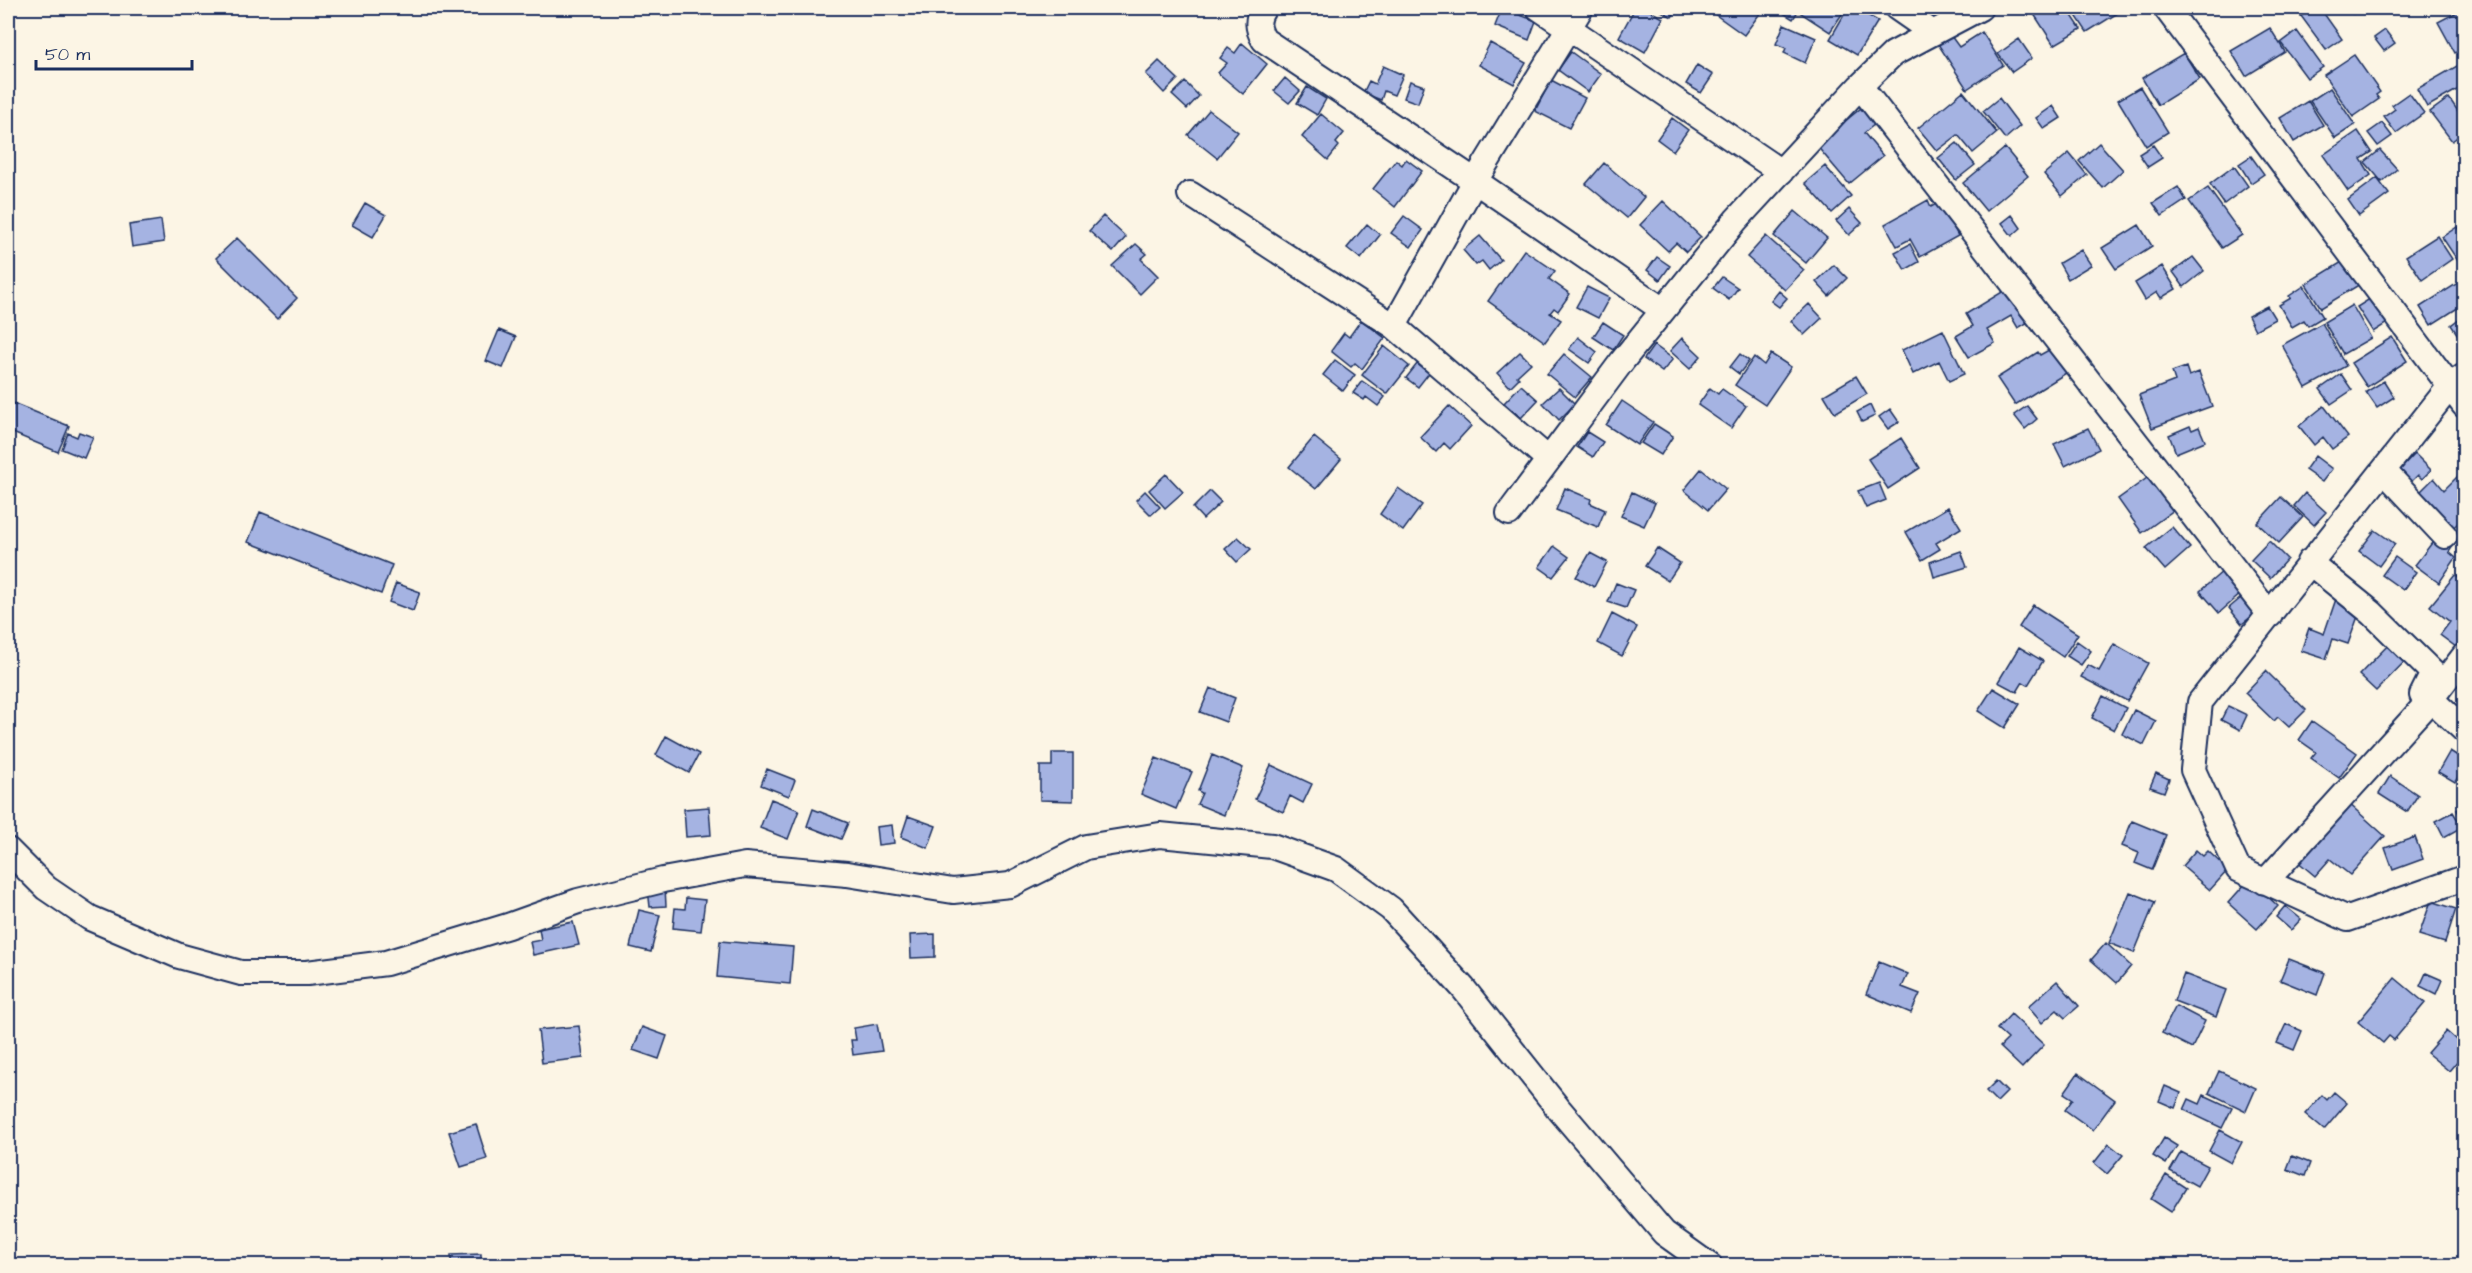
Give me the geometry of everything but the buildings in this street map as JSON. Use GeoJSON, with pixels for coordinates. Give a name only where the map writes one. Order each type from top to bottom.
{"type":"FeatureCollection","features":[{"type":"Feature","properties":{"kind":"street"},"geometry":{"type":"LineString","coordinates":[[1264,8],[1257,28],[1264,40],[1663,310]]}},
{"type":"Feature","properties":{"kind":"street"},"geometry":{"type":"LineString","coordinates":[[1539,8],[1575,17],[1781,172]]}},
{"type":"Feature","properties":{"kind":"street"},"geometry":{"type":"LineString","coordinates":[[1897,8],[1933,33]]}},
{"type":"Feature","properties":{"kind":"street"},"geometry":{"type":"LineString","coordinates":[[1509,513],[1663,310],[1736,220],[1860,86],[1893,54],[1980,8]]}},
{"type":"Feature","properties":{"kind":"street"},"geometry":{"type":"LineString","coordinates":[[2166,8],[2460,388],[2384,471],[2309,562],[2200,702],[2193,770],[2238,869],[2348,919],[2464,878]]}},
{"type":"Feature","properties":{"kind":"street"},"geometry":{"type":"LineString","coordinates":[[1394,326],[1475,181],[1575,17]]}},
{"type":"Feature","properties":{"kind":"street"},"geometry":{"type":"LineString","coordinates":[[1860,86],[2270,615]]}},
{"type":"Feature","properties":{"kind":"street"},"geometry":{"type":"LineString","coordinates":[[1190,194],[1394,326],[1548,459]]}},
{"type":"Feature","properties":{"kind":"street"},"geometry":{"type":"LineString","coordinates":[[2384,471],[2445,536]]}},
{"type":"Feature","properties":{"kind":"street"},"geometry":{"type":"LineString","coordinates":[[2309,562],[2372,614],[2433,674],[2422,695],[2432,699],[2464,730]]}},
{"type":"Feature","properties":{"kind":"street"},"geometry":{"type":"LineString","coordinates":[[2265,882],[2432,699],[2464,656]]}},
{"type":"Feature","properties":{"kind":"street"},"geometry":{"type":"LineString","coordinates":[[8,850],[46,888],[90,918],[179,956],[240,973],[307,973],[386,963],[508,926],[578,901],[663,880],[746,865],[847,874],[953,891],[1010,885],[1086,847],[1160,835],[1272,846],[1336,869],[1391,909],[1463,988],[1558,1108],[1664,1233],[1710,1266]]}}]}
